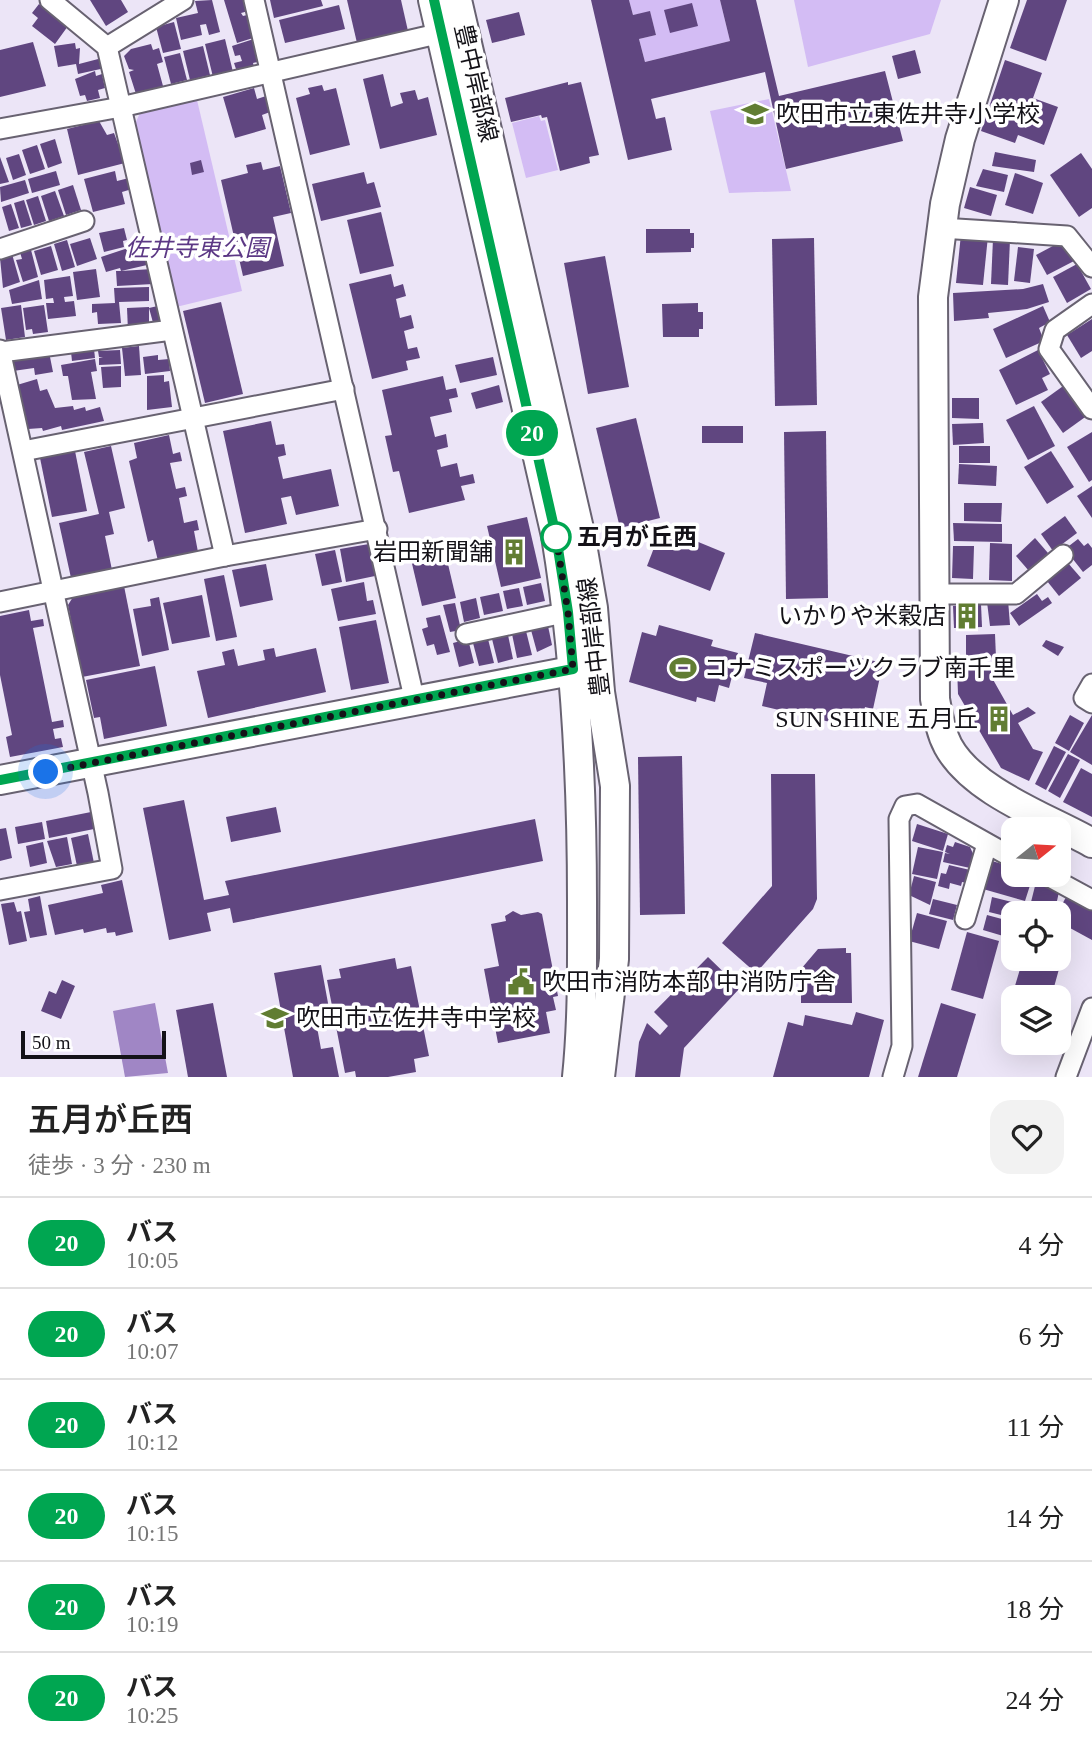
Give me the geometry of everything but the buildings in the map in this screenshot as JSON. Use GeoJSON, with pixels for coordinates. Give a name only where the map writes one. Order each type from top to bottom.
{"type":"FeatureCollection","features":[{"type":"Feature","properties":{"kind":"street"},"geometry":{"type":"LineString","coordinates":[[50,0],[107,47],[225,556]]}},
{"type":"Feature","properties":{"kind":"street"},"geometry":{"type":"LineString","coordinates":[[107,47],[183,0]]}},
{"type":"Feature","properties":{"kind":"street"},"geometry":{"type":"LineString","coordinates":[[254,0],[415,702]]}},
{"type":"Feature","properties":{"kind":"street","name":"豊中岸部線"},"geometry":{"type":"LineString","coordinates":[[433,0],[452,30],[580,533],[586,668],[582,961],[577,1077]]}},
{"type":"Feature","properties":{"kind":"street","name":"豊中岸部線"},"geometry":{"type":"LineString","coordinates":[[457,0],[452,30],[556,536],[568,612],[586,668],[615,786],[614,959],[600,1077]]}},
{"type":"Feature","properties":{"kind":"street"},"geometry":{"type":"LineString","coordinates":[[1004,0],[960,139],[941,228],[933,297],[931,351],[935,699],[939,723],[949,747],[967,770],[988,787],[1092,842]]}},
{"type":"Feature","properties":{"kind":"street"},"geometry":{"type":"LineString","coordinates":[[0,129],[121,107],[452,30]]}},
{"type":"Feature","properties":{"kind":"street"},"geometry":{"type":"LineString","coordinates":[[0,249],[84,221]]}},
{"type":"Feature","properties":{"kind":"street"},"geometry":{"type":"LineString","coordinates":[[941,228],[1067,236],[1092,267]]}},
{"type":"Feature","properties":{"kind":"street"},"geometry":{"type":"LineString","coordinates":[[1092,304],[1055,330],[1049,349],[1092,410]]}},
{"type":"Feature","properties":{"kind":"street"},"geometry":{"type":"LineString","coordinates":[[0,890],[112,869],[92,763],[0,351],[172,330]]}},
{"type":"Feature","properties":{"kind":"street"},"geometry":{"type":"LineString","coordinates":[[23,451],[344,389]]}},
{"type":"Feature","properties":{"kind":"street"},"geometry":{"type":"LineString","coordinates":[[0,602],[225,556],[377,529]]}},
{"type":"Feature","properties":{"kind":"street"},"geometry":{"type":"LineString","coordinates":[[933,594],[1016,594],[1039,586],[1063,555]]}},
{"type":"Feature","properties":{"kind":"street"},"geometry":{"type":"LineString","coordinates":[[466,634],[568,612]]}},
{"type":"Feature","properties":{"kind":"street"},"geometry":{"type":"LineString","coordinates":[[0,780],[586,668]]}},
{"type":"Feature","properties":{"kind":"street"},"geometry":{"type":"LineString","coordinates":[[1092,684],[1084,698],[1092,703]]}},
{"type":"Feature","properties":{"kind":"street"},"geometry":{"type":"LineString","coordinates":[[894,1077],[902,1046],[899,819],[905,806],[917,804],[1001,852]]}},
{"type":"Feature","properties":{"kind":"street"},"geometry":{"type":"LineString","coordinates":[[965,919],[987,844]]}},
{"type":"Feature","properties":{"kind":"street"},"geometry":{"type":"LineString","coordinates":[[1068,887],[1092,900]]}},
{"type":"Feature","properties":{"kind":"street"},"geometry":{"type":"LineString","coordinates":[[1066,1077],[1092,1008]]}},
{"type":"Feature","properties":{"kind":"green space"},"geometry":{"type":"Polygon","coordinates":[[[629,0],[720,0],[730,41],[645,62],[639,39],[656,35],[650,12],[633,15],[629,0]]]}},
{"type":"Feature","properties":{"kind":"green space"},"geometry":{"type":"Polygon","coordinates":[[[794,0],[941,0],[930,34],[808,67],[794,0]]]}},
{"type":"Feature","properties":{"kind":"green space"},"geometry":{"type":"Polygon","coordinates":[[[769,99],[791,191],[729,193],[710,111],[769,99]]]}},
{"type":"Feature","properties":{"kind":"green space","name":"佐井寺東公園"},"geometry":{"type":"Polygon","coordinates":[[[197,100],[242,291],[176,307],[135,124],[140,113],[197,100]]]}},
{"type":"Feature","properties":{"kind":"green space"},"geometry":{"type":"Polygon","coordinates":[[[539,116],[541,121],[545,120],[558,170],[526,178],[512,123],[539,116]]]}},
{"type":"Feature","properties":{"kind":"shaded area"},"geometry":{"type":"Polygon","coordinates":[[[155,1003],[168,1073],[125,1077],[113,1011],[155,1003]]]}},
{"type":"Feature","properties":{"kind":"bus line","name":"20"},"geometry":{"type":"LineString","coordinates":[[0,780],[415,702],[573,669],[568,612],[556,536],[434,0]]}},
{"type":"Feature","properties":{"kind":"place","name":"吹田市立東佐井寺小学校"},"geometry":{"type":"Point","coordinates":[755,114]}},
{"type":"Feature","properties":{"kind":"place","name":"五月が丘西"},"geometry":{"type":"Point","coordinates":[556,537]}},
{"type":"Feature","properties":{"kind":"place","name":"岩田新聞舗"},"geometry":{"type":"Point","coordinates":[514,552]}},
{"type":"Feature","properties":{"kind":"place","name":"いかりや米穀店"},"geometry":{"type":"Point","coordinates":[967,616]}},
{"type":"Feature","properties":{"kind":"place","name":"コナミスポーツクラブ南千里"},"geometry":{"type":"Point","coordinates":[683,668]}},
{"type":"Feature","properties":{"kind":"place","name":"SUN SHINE 五月丘"},"geometry":{"type":"Point","coordinates":[999,719]}},
{"type":"Feature","properties":{"kind":"place","name":"吹田市消防本部 中消防庁舎"},"geometry":{"type":"Point","coordinates":[521,982]}},
{"type":"Feature","properties":{"kind":"place","name":"吹田市立佐井寺中学校"},"geometry":{"type":"Point","coordinates":[275,1018]}},
{"type":"Feature","properties":{"kind":"route"},"geometry":{"type":"LineString","coordinates":[[46,772],[573,669],[568,612],[556,537]]}}]}
